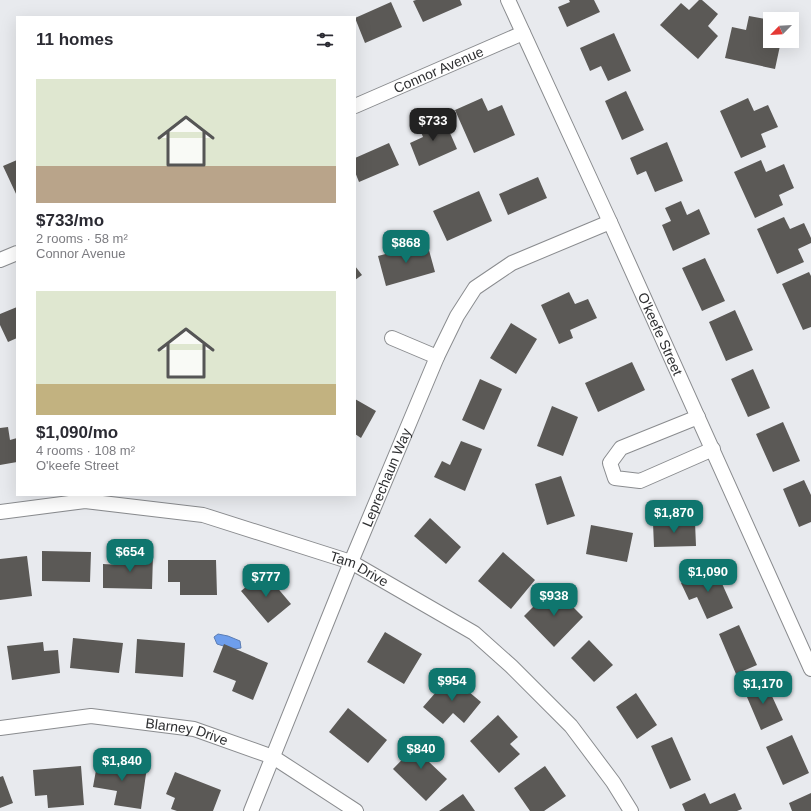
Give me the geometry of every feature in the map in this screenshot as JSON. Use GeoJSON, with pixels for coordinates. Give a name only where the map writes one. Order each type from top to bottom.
{"type":"FeatureCollection","features":[{"type":"Feature","properties":{"kind":"street","name":"O'keefe Street"},"geometry":{"type":"LineString","coordinates":[[508,0],[713,449],[811,669]]}},
{"type":"Feature","properties":{"kind":"street","name":"Connor Avenue"},"geometry":{"type":"LineString","coordinates":[[356,106],[522,33]]}},
{"type":"Feature","properties":{"kind":"street","name":"Leprechaun Way"},"geometry":{"type":"LineString","coordinates":[[251,811],[351,562],[436,357],[457,316],[475,288],[512,263],[610,222]]}},
{"type":"Feature","properties":{"kind":"street"},"geometry":{"type":"LineString","coordinates":[[0,260],[16,253]]}},
{"type":"Feature","properties":{"kind":"street"},"geometry":{"type":"LineString","coordinates":[[392,338],[436,357]]}},
{"type":"Feature","properties":{"kind":"street"},"geometry":{"type":"LineString","coordinates":[[698,417],[621,448],[610,463],[615,478],[640,481],[713,449]]}},
{"type":"Feature","properties":{"kind":"street","name":"Tam Drive"},"geometry":{"type":"LineString","coordinates":[[0,512],[85,501],[203,515],[351,562],[474,633],[511,666],[571,726],[613,782],[631,811]]}},
{"type":"Feature","properties":{"kind":"street","name":"Blarney Drive"},"geometry":{"type":"LineString","coordinates":[[0,728],[91,716],[194,729],[273,757],[356,811]]}},
{"type":"Feature","properties":{"kind":"water"},"geometry":{"type":"Polygon","coordinates":[[[218,634],[240,641],[241,648],[233,649],[217,644],[214,637],[218,634]]]}},
{"type":"Feature","properties":{"kind":"building"},"geometry":{"type":"Polygon","coordinates":[[[460,0],[462,5],[423,22],[413,1],[460,0]]]}},
{"type":"Feature","properties":{"kind":"building"},"geometry":{"type":"Polygon","coordinates":[[[569,0],[594,0],[600,12],[567,27],[558,7],[570,2],[569,0]]]}},
{"type":"Feature","properties":{"kind":"building"},"geometry":{"type":"Polygon","coordinates":[[[699,0],[702,0],[718,14],[708,26],[718,36],[698,59],[660,25],[681,3],[689,10],[699,0]]]}},
{"type":"Feature","properties":{"kind":"building"},"geometry":{"type":"Polygon","coordinates":[[[391,2],[402,27],[365,43],[356,18],[391,2]]]}},
{"type":"Feature","properties":{"kind":"building"},"geometry":{"type":"Polygon","coordinates":[[[749,16],[763,19],[763,48],[780,48],[775,69],[725,58],[732,27],[746,30],[749,16]]]}},
{"type":"Feature","properties":{"kind":"building"},"geometry":{"type":"Polygon","coordinates":[[[614,33],[631,71],[608,81],[601,66],[590,71],[580,48],[614,33]]]}},
{"type":"Feature","properties":{"kind":"building"},"geometry":{"type":"Polygon","coordinates":[[[626,91],[644,130],[622,140],[605,101],[626,91]]]}},
{"type":"Feature","properties":{"kind":"building"},"geometry":{"type":"Polygon","coordinates":[[[482,98],[488,111],[502,105],[515,135],[474,153],[455,110],[482,98]]]}},
{"type":"Feature","properties":{"kind":"building"},"geometry":{"type":"Polygon","coordinates":[[[748,98],[754,111],[768,105],[778,127],[761,134],[766,147],[741,158],[720,111],[748,98]]]}},
{"type":"Feature","properties":{"kind":"building"},"geometry":{"type":"Polygon","coordinates":[[[443,117],[457,149],[419,166],[410,143],[423,137],[419,127],[443,117]]]}},
{"type":"Feature","properties":{"kind":"building"},"geometry":{"type":"Polygon","coordinates":[[[667,142],[683,181],[655,192],[646,171],[637,175],[630,158],[667,142]]]}},
{"type":"Feature","properties":{"kind":"building"},"geometry":{"type":"Polygon","coordinates":[[[389,143],[399,165],[359,182],[356,174],[356,158],[389,143]]]}},
{"type":"Feature","properties":{"kind":"building"},"geometry":{"type":"Polygon","coordinates":[[[16,160],[16,194],[3,166],[16,160]]]}},
{"type":"Feature","properties":{"kind":"building"},"geometry":{"type":"Polygon","coordinates":[[[761,160],[766,172],[784,164],[794,188],[779,195],[783,205],[755,218],[734,172],[761,160]]]}},
{"type":"Feature","properties":{"kind":"building"},"geometry":{"type":"Polygon","coordinates":[[[538,177],[547,198],[508,215],[499,194],[538,177]]]}},
{"type":"Feature","properties":{"kind":"building"},"geometry":{"type":"Polygon","coordinates":[[[479,191],[492,221],[447,241],[433,211],[479,191]]]}},
{"type":"Feature","properties":{"kind":"building"},"geometry":{"type":"Polygon","coordinates":[[[681,201],[687,215],[699,209],[710,234],[673,251],[662,225],[671,221],[665,208],[681,201]]]}},
{"type":"Feature","properties":{"kind":"building"},"geometry":{"type":"Polygon","coordinates":[[[784,217],[790,229],[804,223],[811,238],[811,243],[798,249],[804,262],[777,274],[757,229],[784,217]]]}},
{"type":"Feature","properties":{"kind":"building"},"geometry":{"type":"Polygon","coordinates":[[[427,243],[435,272],[386,286],[378,256],[427,243]]]}},
{"type":"Feature","properties":{"kind":"building"},"geometry":{"type":"Polygon","coordinates":[[[705,258],[725,301],[702,311],[682,268],[705,258]]]}},
{"type":"Feature","properties":{"kind":"building"},"geometry":{"type":"Polygon","coordinates":[[[356,267],[362,275],[356,279],[356,267]]]}},
{"type":"Feature","properties":{"kind":"building"},"geometry":{"type":"Polygon","coordinates":[[[809,272],[811,276],[811,327],[803,330],[782,284],[809,272]]]}},
{"type":"Feature","properties":{"kind":"building"},"geometry":{"type":"Polygon","coordinates":[[[569,292],[575,304],[588,299],[597,318],[570,330],[573,338],[559,344],[541,305],[569,292]]]}},
{"type":"Feature","properties":{"kind":"building"},"geometry":{"type":"Polygon","coordinates":[[[16,307],[16,338],[8,342],[0,325],[0,314],[16,307]]]}},
{"type":"Feature","properties":{"kind":"building"},"geometry":{"type":"Polygon","coordinates":[[[735,310],[753,350],[726,361],[709,322],[735,310]]]}},
{"type":"Feature","properties":{"kind":"building"},"geometry":{"type":"Polygon","coordinates":[[[511,323],[537,339],[516,374],[490,358],[511,323]]]}},
{"type":"Feature","properties":{"kind":"building"},"geometry":{"type":"Polygon","coordinates":[[[632,362],[645,390],[598,412],[585,383],[632,362]]]}},
{"type":"Feature","properties":{"kind":"building"},"geometry":{"type":"Polygon","coordinates":[[[753,369],[770,408],[748,417],[731,379],[753,369]]]}},
{"type":"Feature","properties":{"kind":"building"},"geometry":{"type":"Polygon","coordinates":[[[480,379],[502,389],[484,430],[462,420],[480,379]]]}},
{"type":"Feature","properties":{"kind":"building"},"geometry":{"type":"Polygon","coordinates":[[[356,400],[376,411],[361,438],[356,435],[356,400]]]}},
{"type":"Feature","properties":{"kind":"building"},"geometry":{"type":"Polygon","coordinates":[[[552,406],[578,417],[563,456],[537,446],[552,406]]]}},
{"type":"Feature","properties":{"kind":"building"},"geometry":{"type":"Polygon","coordinates":[[[783,422],[800,461],[773,472],[756,434],[783,422]]]}},
{"type":"Feature","properties":{"kind":"building"},"geometry":{"type":"Polygon","coordinates":[[[8,427],[10,440],[16,438],[16,462],[0,465],[0,428],[8,427]]]}},
{"type":"Feature","properties":{"kind":"building"},"geometry":{"type":"Polygon","coordinates":[[[461,441],[482,449],[465,491],[434,477],[442,461],[450,465],[461,441]]]}},
{"type":"Feature","properties":{"kind":"building"},"geometry":{"type":"Polygon","coordinates":[[[561,476],[575,516],[547,525],[535,484],[561,476]]]}},
{"type":"Feature","properties":{"kind":"building"},"geometry":{"type":"Polygon","coordinates":[[[804,480],[811,495],[811,522],[799,527],[783,489],[804,480]]]}},
{"type":"Feature","properties":{"kind":"building"},"geometry":{"type":"Polygon","coordinates":[[[430,518],[461,547],[446,564],[414,536],[430,518]]]}},
{"type":"Feature","properties":{"kind":"building"},"geometry":{"type":"Polygon","coordinates":[[[695,522],[696,546],[654,547],[653,523],[695,522]]]}},
{"type":"Feature","properties":{"kind":"building"},"geometry":{"type":"Polygon","coordinates":[[[591,525],[633,533],[627,562],[586,554],[591,525]]]}},
{"type":"Feature","properties":{"kind":"building"},"geometry":{"type":"Polygon","coordinates":[[[42,551],[91,552],[90,582],[42,581],[42,551]]]}},
{"type":"Feature","properties":{"kind":"building"},"geometry":{"type":"Polygon","coordinates":[[[503,552],[535,580],[511,609],[478,581],[503,552]]]}},
{"type":"Feature","properties":{"kind":"building"},"geometry":{"type":"Polygon","coordinates":[[[122,554],[153,555],[152,589],[103,588],[103,564],[122,565],[122,554]]]}},
{"type":"Feature","properties":{"kind":"building"},"geometry":{"type":"Polygon","coordinates":[[[27,556],[32,596],[0,600],[0,559],[27,556]]]}},
{"type":"Feature","properties":{"kind":"building"},"geometry":{"type":"Polygon","coordinates":[[[168,560],[216,560],[217,595],[180,595],[180,582],[168,582],[168,560]]]}},
{"type":"Feature","properties":{"kind":"building"},"geometry":{"type":"Polygon","coordinates":[[[715,568],[733,608],[707,619],[697,597],[689,600],[681,583],[715,568]]]}},
{"type":"Feature","properties":{"kind":"building"},"geometry":{"type":"Polygon","coordinates":[[[264,572],[291,604],[268,623],[241,591],[264,572]]]}},
{"type":"Feature","properties":{"kind":"building"},"geometry":{"type":"Polygon","coordinates":[[[553,587],[583,617],[554,647],[524,616],[553,587]]]}},
{"type":"Feature","properties":{"kind":"building"},"geometry":{"type":"Polygon","coordinates":[[[739,625],[757,665],[736,674],[719,634],[739,625]]]}},
{"type":"Feature","properties":{"kind":"building"},"geometry":{"type":"Polygon","coordinates":[[[385,632],[422,654],[404,684],[367,662],[385,632]]]}},
{"type":"Feature","properties":{"kind":"building"},"geometry":{"type":"Polygon","coordinates":[[[73,638],[123,643],[119,673],[70,668],[73,638]]]}},
{"type":"Feature","properties":{"kind":"building"},"geometry":{"type":"Polygon","coordinates":[[[137,639],[185,643],[183,677],[135,673],[137,639]]]}},
{"type":"Feature","properties":{"kind":"building"},"geometry":{"type":"Polygon","coordinates":[[[589,640],[613,665],[594,682],[571,658],[589,640]]]}},
{"type":"Feature","properties":{"kind":"building"},"geometry":{"type":"Polygon","coordinates":[[[43,642],[44,651],[58,650],[60,673],[12,680],[7,646],[43,642]]]}},
{"type":"Feature","properties":{"kind":"building"},"geometry":{"type":"Polygon","coordinates":[[[224,644],[268,663],[253,700],[232,691],[236,681],[213,672],[224,644]]]}},
{"type":"Feature","properties":{"kind":"building"},"geometry":{"type":"Polygon","coordinates":[[[450,676],[481,702],[464,723],[453,713],[443,724],[423,707],[450,676]]]}},
{"type":"Feature","properties":{"kind":"building"},"geometry":{"type":"Polygon","coordinates":[[[765,681],[783,720],[761,730],[744,690],[765,681]]]}},
{"type":"Feature","properties":{"kind":"building"},"geometry":{"type":"Polygon","coordinates":[[[636,693],[657,725],[637,739],[616,707],[636,693]]]}},
{"type":"Feature","properties":{"kind":"building"},"geometry":{"type":"Polygon","coordinates":[[[348,708],[387,740],[368,763],[329,732],[348,708]]]}},
{"type":"Feature","properties":{"kind":"building"},"geometry":{"type":"Polygon","coordinates":[[[498,715],[518,737],[510,744],[520,754],[499,773],[470,741],[498,715]]]}},
{"type":"Feature","properties":{"kind":"building"},"geometry":{"type":"Polygon","coordinates":[[[792,735],[809,773],[783,785],[766,747],[792,735]]]}},
{"type":"Feature","properties":{"kind":"building"},"geometry":{"type":"Polygon","coordinates":[[[672,737],[691,780],[670,789],[651,746],[672,737]]]}},
{"type":"Feature","properties":{"kind":"building"},"geometry":{"type":"Polygon","coordinates":[[[423,738],[437,752],[428,761],[447,779],[426,801],[393,769],[423,738]]]}},
{"type":"Feature","properties":{"kind":"building"},"geometry":{"type":"Polygon","coordinates":[[[98,759],[147,767],[141,809],[114,805],[117,791],[93,787],[98,759]]]}},
{"type":"Feature","properties":{"kind":"building"},"geometry":{"type":"Polygon","coordinates":[[[81,766],[84,805],[48,808],[47,795],[35,796],[33,770],[81,766]]]}},
{"type":"Feature","properties":{"kind":"building"},"geometry":{"type":"Polygon","coordinates":[[[545,766],[566,796],[544,811],[530,811],[514,788],[545,766]]]}},
{"type":"Feature","properties":{"kind":"building"},"geometry":{"type":"Polygon","coordinates":[[[175,772],[221,790],[213,811],[177,811],[171,809],[175,798],[166,794],[175,772]]]}},
{"type":"Feature","properties":{"kind":"building"},"geometry":{"type":"Polygon","coordinates":[[[3,776],[13,803],[0,808],[0,777],[3,776]]]}},
{"type":"Feature","properties":{"kind":"building"},"geometry":{"type":"Polygon","coordinates":[[[705,793],[710,804],[735,793],[742,809],[737,811],[685,811],[682,804],[705,793]]]}},
{"type":"Feature","properties":{"kind":"building"},"geometry":{"type":"Polygon","coordinates":[[[811,793],[811,811],[792,811],[789,803],[811,793]]]}},
{"type":"Feature","properties":{"kind":"building"},"geometry":{"type":"Polygon","coordinates":[[[463,794],[475,811],[439,811],[463,794]]]}}]}
